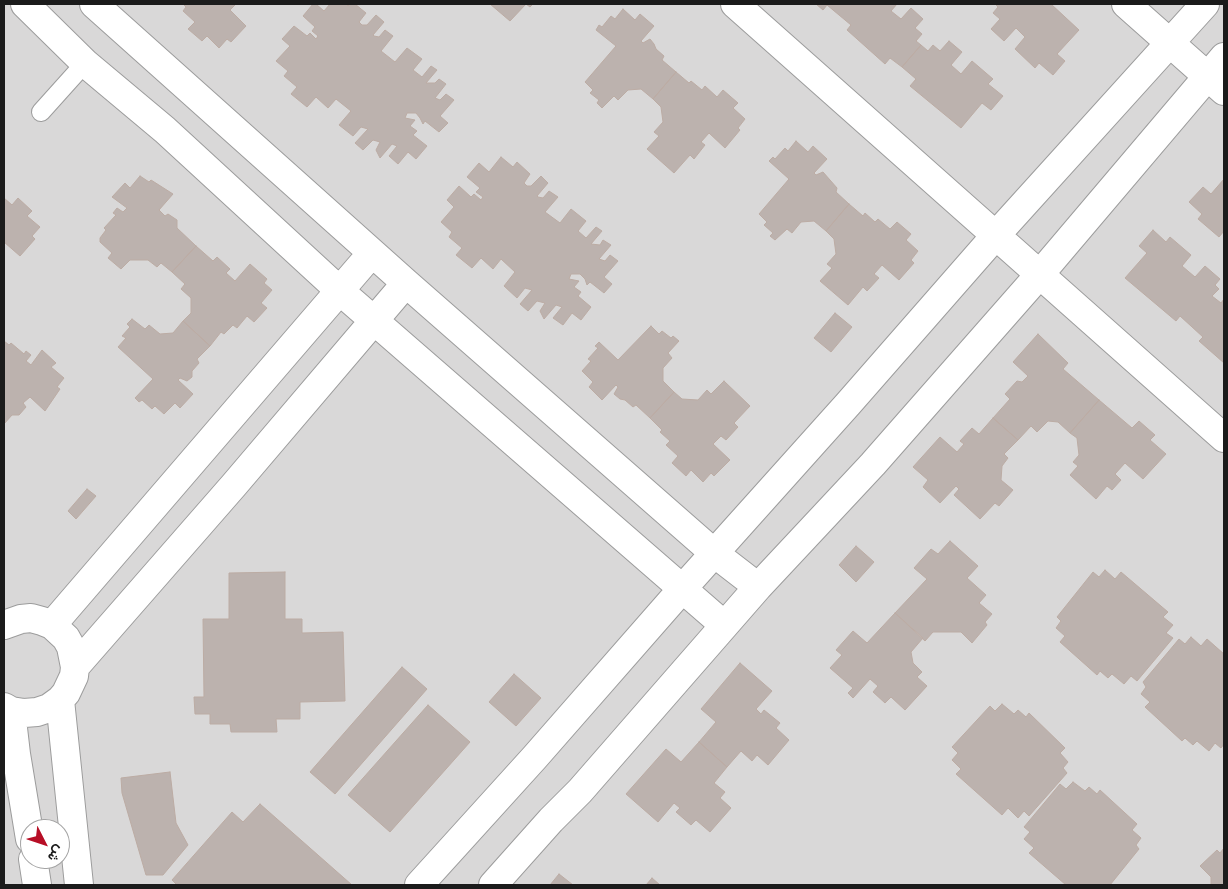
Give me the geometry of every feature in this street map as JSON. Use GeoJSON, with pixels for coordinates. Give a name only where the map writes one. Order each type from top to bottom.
{"type":"FeatureCollection","features":[{"type":"Feature","properties":{"kind":"street"},"geometry":{"type":"LineString","coordinates":[[25,4],[85,63],[164,130],[340,291],[724,625]]}},
{"type":"Feature","properties":{"kind":"street"},"geometry":{"type":"LineString","coordinates":[[94,4],[372,253],[714,553],[758,586]]}},
{"type":"Feature","properties":{"kind":"street"},"geometry":{"type":"LineString","coordinates":[[736,4],[1224,438]]}},
{"type":"Feature","properties":{"kind":"street"},"geometry":{"type":"LineString","coordinates":[[492,885],[551,820],[580,792],[758,586],[873,464],[1219,75],[1170,43],[1126,4]]}},
{"type":"Feature","properties":{"kind":"street"},"geometry":{"type":"LineString","coordinates":[[419,885],[535,757],[996,235],[1205,4]]}},
{"type":"Feature","properties":{"kind":"street"},"geometry":{"type":"LineString","coordinates":[[52,625],[372,253]]}},
{"type":"Feature","properties":{"kind":"street"},"geometry":{"type":"LineString","coordinates":[[75,667],[234,485],[406,283]]}},
{"type":"Feature","properties":{"kind":"street"},"geometry":{"type":"LineString","coordinates":[[4,625],[21,619],[31,618],[52,625],[66,638],[71,647],[75,667],[70,685],[60,700],[49,708],[24,714],[8,709],[27,819]]}},
{"type":"Feature","properties":{"kind":"street"},"geometry":{"type":"LineString","coordinates":[[60,700],[80,885]]}},
{"type":"Feature","properties":{"kind":"street"},"geometry":{"type":"LineString","coordinates":[[35,869],[37,885]]}},
{"type":"Feature","properties":{"kind":"lane"},"geometry":{"type":"LineString","coordinates":[[41,112],[85,63]]}},
{"type":"Feature","properties":{"kind":"shaded area"},"geometry":{"type":"Polygon","coordinates":[[[4,4],[1224,4],[1224,885],[4,885],[4,4]]]}},
{"type":"Feature","properties":{"kind":"building"},"geometry":{"type":"Polygon","coordinates":[[[183,4],[236,4],[230,10],[246,26],[231,42],[227,39],[219,48],[207,36],[202,41],[188,29],[195,22],[183,11],[186,7],[183,4]]]}},
{"type":"Feature","properties":{"kind":"building"},"geometry":{"type":"Polygon","coordinates":[[[313,4],[316,4],[324,11],[330,4],[346,4],[348,6],[355,4],[366,13],[359,22],[362,25],[367,25],[376,15],[384,22],[373,35],[379,37],[385,30],[393,36],[381,51],[395,62],[407,48],[422,59],[413,70],[422,77],[431,66],[437,70],[426,83],[435,83],[439,79],[446,84],[435,98],[440,100],[446,94],[454,100],[440,116],[448,123],[439,132],[425,121],[423,124],[416,113],[407,113],[405,118],[415,120],[410,126],[417,131],[413,135],[427,146],[416,159],[408,152],[398,164],[389,156],[397,146],[392,144],[380,158],[376,150],[380,142],[373,140],[363,150],[355,143],[368,129],[361,127],[353,136],[339,125],[351,111],[336,99],[328,108],[316,97],[307,107],[291,94],[297,87],[284,76],[288,71],[276,61],[290,46],[282,39],[294,26],[307,36],[310,33],[316,39],[318,36],[312,31],[315,27],[303,16],[313,4]]]}},
{"type":"Feature","properties":{"kind":"building"},"geometry":{"type":"Polygon","coordinates":[[[490,4],[526,4],[510,21],[490,4]]]}},
{"type":"Feature","properties":{"kind":"building"},"geometry":{"type":"Polygon","coordinates":[[[816,4],[897,4],[891,11],[901,19],[911,8],[923,19],[915,28],[922,34],[916,41],[921,45],[902,67],[890,58],[885,64],[847,30],[851,25],[827,5],[823,10],[816,4]]]}},
{"type":"Feature","properties":{"kind":"building"},"geometry":{"type":"Polygon","coordinates":[[[995,4],[1051,4],[1079,30],[1057,54],[1065,61],[1053,75],[1039,63],[1035,68],[1015,49],[1025,37],[1016,28],[1004,41],[991,29],[1000,19],[993,13],[998,7],[995,4]]]}},
{"type":"Feature","properties":{"kind":"building"},"geometry":{"type":"Polygon","coordinates":[[[623,9],[635,20],[640,14],[654,26],[641,41],[643,43],[650,39],[656,49],[664,56],[662,60],[676,72],[653,99],[641,89],[628,90],[618,100],[614,96],[602,108],[597,103],[599,100],[590,93],[593,90],[585,82],[616,46],[596,30],[599,25],[602,27],[611,16],[615,19],[623,9]]]}},
{"type":"Feature","properties":{"kind":"building"},"geometry":{"type":"Polygon","coordinates":[[[949,41],[962,52],[951,65],[961,74],[972,61],[993,79],[988,84],[1003,96],[991,110],[982,103],[961,128],[910,86],[916,79],[902,67],[921,45],[928,51],[933,45],[940,51],[949,41]]]}},
{"type":"Feature","properties":{"kind":"building"},"geometry":{"type":"Polygon","coordinates":[[[676,72],[689,83],[691,81],[702,90],[705,86],[717,97],[723,90],[738,103],[733,108],[745,119],[738,128],[740,130],[725,148],[709,133],[701,142],[705,145],[694,159],[690,155],[674,173],[647,149],[659,136],[654,132],[663,122],[661,107],[653,99],[676,72]]]}},
{"type":"Feature","properties":{"kind":"building"},"geometry":{"type":"Polygon","coordinates":[[[796,141],[808,152],[813,146],[827,159],[814,173],[816,175],[823,172],[837,188],[836,192],[849,204],[826,231],[814,221],[801,222],[792,233],[787,229],[775,240],[770,236],[773,233],[764,225],[767,222],[759,214],[789,179],[769,161],[773,157],[775,159],[785,148],[788,151],[796,141]]]}},
{"type":"Feature","properties":{"kind":"building"},"geometry":{"type":"Polygon","coordinates":[[[501,157],[513,167],[517,162],[530,174],[524,183],[527,186],[531,186],[541,176],[548,183],[537,196],[543,198],[549,191],[558,197],[545,212],[560,223],[571,209],[586,221],[578,231],[586,238],[596,227],[602,231],[591,244],[600,245],[603,240],[611,245],[599,259],[605,261],[610,255],[618,261],[604,277],[612,284],[604,293],[590,282],[587,285],[585,279],[580,274],[571,274],[569,279],[579,281],[574,287],[581,292],[578,296],[591,307],[581,320],[572,313],[563,325],[553,318],[562,307],[556,305],[544,319],[540,311],[545,303],[537,301],[528,311],[520,304],[532,290],[525,288],[517,298],[504,286],[515,272],[501,259],[493,269],[481,258],[472,268],[456,255],[462,248],[449,237],[452,232],[441,222],[454,207],[447,200],[459,186],[471,197],[474,194],[481,200],[483,197],[476,192],[480,188],[467,177],[479,163],[489,172],[501,157]]]}},
{"type":"Feature","properties":{"kind":"building"},"geometry":{"type":"Polygon","coordinates":[[[140,176],[149,182],[151,180],[173,194],[159,210],[165,216],[168,214],[177,220],[177,228],[196,246],[172,272],[161,263],[157,267],[148,260],[130,260],[121,269],[108,258],[112,253],[100,242],[100,238],[106,230],[104,228],[116,215],[113,213],[117,208],[123,212],[127,208],[112,197],[125,183],[130,188],[140,176]]]}},
{"type":"Feature","properties":{"kind":"building"},"geometry":{"type":"Polygon","coordinates":[[[1224,179],[1224,231],[1219,237],[1198,219],[1202,214],[1189,202],[1203,187],[1211,194],[1224,179]]]}},
{"type":"Feature","properties":{"kind":"building"},"geometry":{"type":"Polygon","coordinates":[[[4,198],[12,205],[18,198],[32,211],[27,216],[40,227],[32,236],[35,239],[20,256],[4,242],[4,198]]]}},
{"type":"Feature","properties":{"kind":"building"},"geometry":{"type":"Polygon","coordinates":[[[849,204],[863,216],[865,213],[875,222],[878,219],[890,229],[897,222],[911,234],[906,240],[918,251],[911,260],[914,263],[899,280],[882,265],[874,274],[879,278],[867,291],[863,287],[848,305],[820,281],[832,268],[827,264],[836,254],[834,239],[826,231],[849,204]]]}},
{"type":"Feature","properties":{"kind":"building"},"geometry":{"type":"Polygon","coordinates":[[[1153,230],[1166,242],[1170,237],[1191,255],[1182,266],[1195,277],[1205,266],[1220,279],[1215,285],[1219,289],[1212,296],[1221,303],[1224,299],[1224,363],[1199,341],[1203,337],[1180,316],[1176,321],[1125,278],[1147,253],[1139,246],[1153,230]]]}},
{"type":"Feature","properties":{"kind":"building"},"geometry":{"type":"Polygon","coordinates":[[[196,246],[213,261],[217,257],[230,269],[226,273],[235,281],[250,264],[267,279],[264,283],[272,290],[261,303],[267,308],[254,322],[247,316],[237,328],[233,325],[224,334],[221,332],[210,346],[183,321],[191,313],[191,298],[181,289],[185,284],[172,272],[196,246]]]}},
{"type":"Feature","properties":{"kind":"building"},"geometry":{"type":"Polygon","coordinates":[[[835,313],[852,327],[831,352],[814,338],[835,313]]]}},
{"type":"Feature","properties":{"kind":"building"},"geometry":{"type":"Polygon","coordinates":[[[132,319],[145,329],[149,325],[160,334],[173,333],[183,321],[210,346],[197,359],[199,363],[192,371],[192,377],[187,381],[180,378],[178,380],[193,394],[180,408],[175,403],[164,414],[155,406],[152,409],[142,400],[139,402],[135,398],[153,379],[118,347],[126,338],[122,336],[130,327],[127,324],[132,319]]]}},
{"type":"Feature","properties":{"kind":"building"},"geometry":{"type":"Polygon","coordinates":[[[651,326],[659,334],[662,331],[679,341],[668,353],[672,358],[663,368],[663,381],[674,392],[650,418],[636,405],[633,407],[614,394],[618,387],[616,385],[602,400],[589,387],[593,382],[582,371],[591,361],[588,359],[598,348],[595,346],[599,342],[618,360],[651,326]]]}},
{"type":"Feature","properties":{"kind":"building"},"geometry":{"type":"Polygon","coordinates":[[[1038,334],[1068,363],[1063,369],[1099,400],[1070,433],[1058,422],[1048,421],[1037,432],[1031,426],[1018,440],[993,418],[1010,399],[1005,394],[1017,381],[1022,382],[1028,376],[1013,362],[1038,334]]]}},
{"type":"Feature","properties":{"kind":"building"},"geometry":{"type":"Polygon","coordinates":[[[4,341],[9,345],[11,343],[24,354],[26,351],[31,355],[26,361],[31,365],[42,350],[56,363],[51,367],[64,378],[57,387],[60,389],[45,411],[30,397],[23,403],[26,407],[19,415],[12,415],[4,424],[4,341]]]}},
{"type":"Feature","properties":{"kind":"building"},"geometry":{"type":"Polygon","coordinates":[[[724,381],[750,406],[734,423],[738,427],[726,440],[721,436],[713,444],[730,460],[714,476],[711,473],[703,482],[691,470],[686,476],[672,463],[678,456],[666,445],[670,441],[660,432],[662,430],[650,418],[674,392],[682,399],[698,400],[707,390],[711,394],[724,381]]]}},
{"type":"Feature","properties":{"kind":"building"},"geometry":{"type":"Polygon","coordinates":[[[1099,400],[1132,428],[1139,421],[1155,435],[1150,440],[1166,454],[1143,479],[1125,463],[1115,474],[1121,480],[1112,490],[1107,486],[1096,499],[1070,475],[1078,466],[1073,462],[1079,455],[1077,438],[1070,433],[1099,400]]]}},
{"type":"Feature","properties":{"kind":"building"},"geometry":{"type":"Polygon","coordinates":[[[993,418],[1018,440],[1004,454],[1008,458],[1002,466],[1001,480],[1013,490],[999,506],[995,503],[980,519],[954,495],[959,489],[956,486],[940,503],[923,487],[928,480],[913,467],[940,437],[957,452],[964,444],[960,441],[972,428],[979,434],[993,418]]]}},
{"type":"Feature","properties":{"kind":"building"},"geometry":{"type":"Polygon","coordinates":[[[87,489],[96,496],[76,519],[68,511],[87,489]]]}},
{"type":"Feature","properties":{"kind":"building"},"geometry":{"type":"Polygon","coordinates":[[[950,541],[978,566],[967,578],[986,595],[979,603],[992,614],[985,622],[987,625],[972,643],[961,632],[933,632],[925,641],[895,613],[927,579],[914,568],[931,549],[938,554],[950,541]]]}},
{"type":"Feature","properties":{"kind":"building"},"geometry":{"type":"Polygon","coordinates":[[[856,546],[874,562],[856,582],[839,565],[856,546]]]}},
{"type":"Feature","properties":{"kind":"building"},"geometry":{"type":"Polygon","coordinates":[[[1105,570],[1115,579],[1121,572],[1168,612],[1163,617],[1173,625],[1166,633],[1173,638],[1137,681],[1131,676],[1124,684],[1112,674],[1108,678],[1100,671],[1097,675],[1060,642],[1065,636],[1056,628],[1061,621],[1057,617],[1093,572],[1099,577],[1105,570]]]}},
{"type":"Feature","properties":{"kind":"building"},"geometry":{"type":"Polygon","coordinates":[[[285,572],[285,619],[302,619],[302,633],[343,632],[345,701],[300,702],[300,719],[276,719],[277,732],[231,732],[230,724],[210,724],[210,714],[195,714],[194,697],[204,697],[203,619],[229,619],[229,573],[285,572]]]}},
{"type":"Feature","properties":{"kind":"building"},"geometry":{"type":"Polygon","coordinates":[[[895,613],[923,638],[911,652],[913,663],[922,672],[917,677],[927,686],[905,710],[891,697],[885,703],[873,692],[878,686],[870,679],[853,698],[848,693],[853,688],[830,668],[842,655],[836,650],[853,631],[867,643],[895,613]]]}},
{"type":"Feature","properties":{"kind":"building"},"geometry":{"type":"Polygon","coordinates":[[[1191,637],[1201,646],[1207,639],[1224,654],[1224,744],[1221,748],[1215,743],[1209,751],[1197,741],[1193,745],[1185,738],[1182,741],[1145,707],[1150,702],[1141,694],[1146,687],[1143,682],[1179,639],[1185,644],[1191,637]]]}},
{"type":"Feature","properties":{"kind":"building"},"geometry":{"type":"Polygon","coordinates":[[[740,663],[772,691],[756,709],[761,714],[764,710],[780,723],[776,728],[789,740],[768,765],[757,755],[752,761],[741,751],[727,767],[699,742],[716,722],[701,709],[740,663]]]}},
{"type":"Feature","properties":{"kind":"building"},"geometry":{"type":"Polygon","coordinates":[[[402,667],[427,689],[335,794],[310,772],[402,667]]]}},
{"type":"Feature","properties":{"kind":"building"},"geometry":{"type":"Polygon","coordinates":[[[514,674],[541,698],[516,726],[489,702],[514,674]]]}},
{"type":"Feature","properties":{"kind":"building"},"geometry":{"type":"Polygon","coordinates":[[[1002,704],[1014,714],[1018,710],[1026,717],[1029,713],[1065,748],[1060,753],[1068,762],[1063,768],[1067,773],[1029,816],[1024,811],[1018,818],[1008,808],[1002,815],[956,774],[961,769],[952,760],[958,753],[952,747],[990,706],[995,711],[1002,704]]]}},
{"type":"Feature","properties":{"kind":"building"},"geometry":{"type":"Polygon","coordinates":[[[428,705],[470,742],[390,832],[348,795],[428,705]]]}},
{"type":"Feature","properties":{"kind":"building"},"geometry":{"type":"Polygon","coordinates":[[[699,742],[727,767],[714,783],[725,792],[720,798],[731,808],[710,832],[696,820],[691,825],[676,812],[680,808],[674,803],[658,822],[626,794],[666,749],[681,762],[699,742]]]}},
{"type":"Feature","properties":{"kind":"building"},"geometry":{"type":"Polygon","coordinates":[[[170,772],[176,823],[188,845],[163,875],[146,875],[122,793],[121,778],[170,772]]]}},
{"type":"Feature","properties":{"kind":"building"},"geometry":{"type":"Polygon","coordinates":[[[1073,782],[1085,791],[1089,787],[1097,794],[1100,790],[1137,824],[1132,830],[1141,838],[1136,845],[1139,849],[1110,885],[1066,885],[1029,853],[1034,848],[1024,839],[1030,832],[1024,827],[1060,784],[1066,789],[1073,782]]]}},
{"type":"Feature","properties":{"kind":"building"},"geometry":{"type":"Polygon","coordinates":[[[260,804],[352,885],[177,885],[172,880],[232,812],[243,822],[260,804]]]}},
{"type":"Feature","properties":{"kind":"building"},"geometry":{"type":"Polygon","coordinates":[[[1224,848],[1224,885],[1211,885],[1211,877],[1200,866],[1217,850],[1220,853],[1224,848]]]}},
{"type":"Feature","properties":{"kind":"building"},"geometry":{"type":"Polygon","coordinates":[[[559,874],[573,885],[550,885],[559,874]]]}},
{"type":"Feature","properties":{"kind":"building"},"geometry":{"type":"Polygon","coordinates":[[[652,878],[660,885],[646,885],[652,878]]]}}]}
